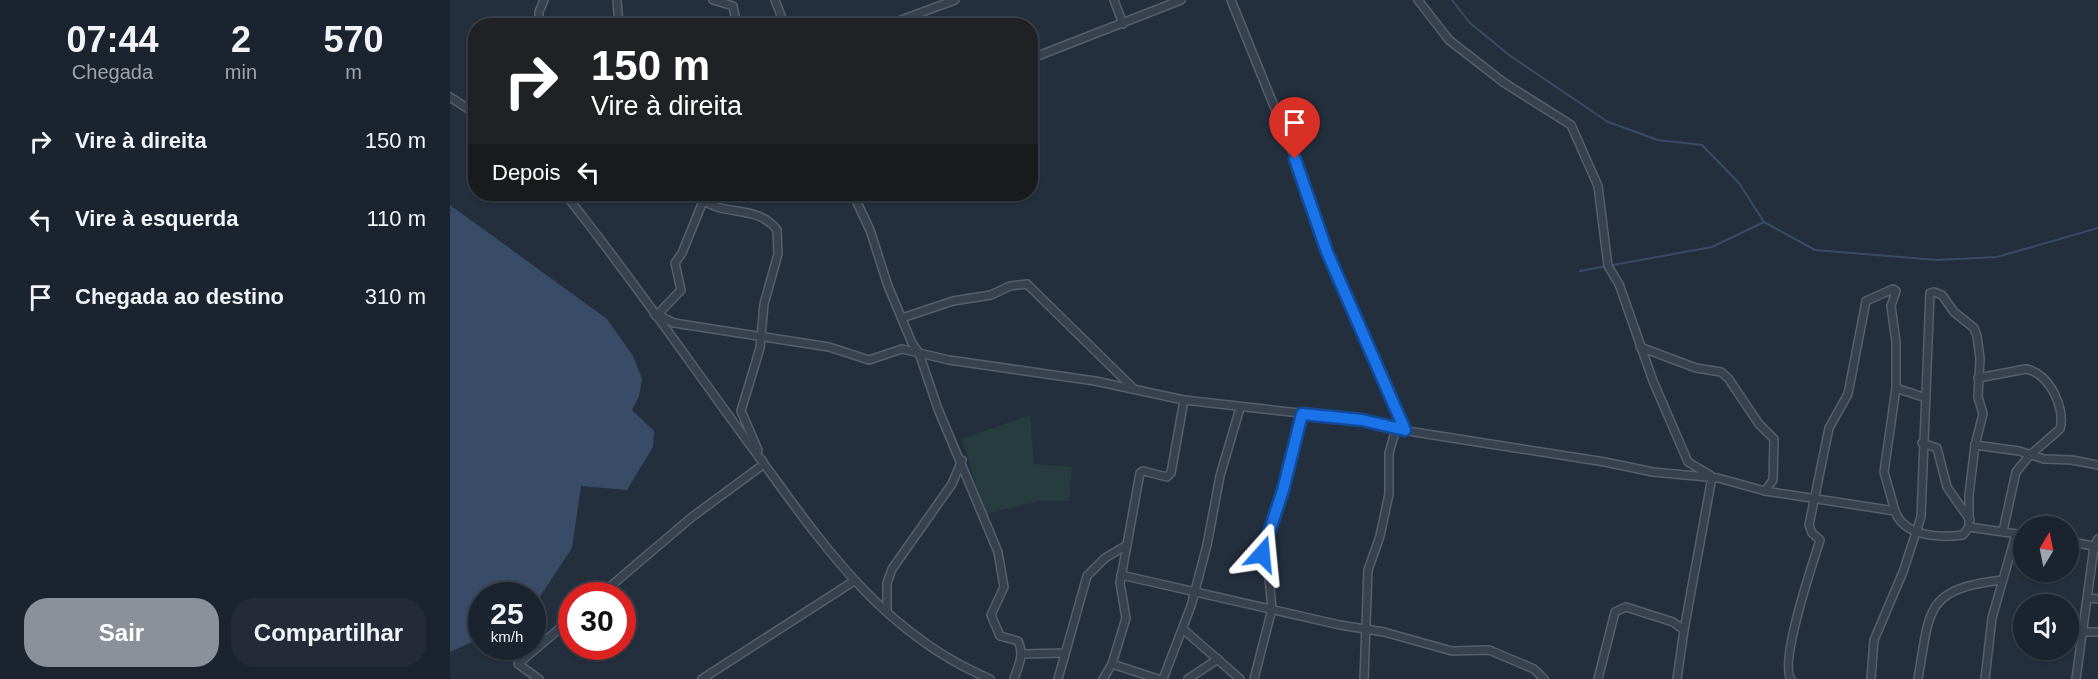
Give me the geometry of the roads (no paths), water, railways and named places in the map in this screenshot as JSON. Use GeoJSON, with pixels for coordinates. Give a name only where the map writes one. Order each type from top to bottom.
{"type":"FeatureCollection","features":[{"type":"Feature","properties":{"kind":"street"},"geometry":{"type":"LineString","coordinates":[[539,18],[544,0]]}},
{"type":"Feature","properties":{"kind":"street"},"geometry":{"type":"LineString","coordinates":[[617,0],[618,18]]}},
{"type":"Feature","properties":{"kind":"street"},"geometry":{"type":"LineString","coordinates":[[713,0],[733,6],[735,18]]}},
{"type":"Feature","properties":{"kind":"street"},"geometry":{"type":"LineString","coordinates":[[775,0],[782,18]]}},
{"type":"Feature","properties":{"kind":"street"},"geometry":{"type":"LineString","coordinates":[[906,18],[954,0]]}},
{"type":"Feature","properties":{"kind":"street"},"geometry":{"type":"LineString","coordinates":[[1114,0],[1123,24]]}},
{"type":"Feature","properties":{"kind":"street"},"geometry":{"type":"LineString","coordinates":[[1038,55],[1181,0]]}},
{"type":"Feature","properties":{"kind":"street"},"geometry":{"type":"LineString","coordinates":[[1231,0],[1304,180],[1327,252],[1405,430]]}},
{"type":"Feature","properties":{"kind":"street"},"geometry":{"type":"LineString","coordinates":[[1418,0],[1449,40],[1503,82],[1571,125],[1598,186],[1608,266],[1619,284],[1640,347],[1684,456],[1694,466],[1715,478]]}},
{"type":"Feature","properties":{"kind":"street"},"geometry":{"type":"LineString","coordinates":[[450,97],[468,109]]}},
{"type":"Feature","properties":{"kind":"street"},"geometry":{"type":"LineString","coordinates":[[571,201],[602,239],[764,464],[854,581],[921,640],[990,679]]}},
{"type":"Feature","properties":{"kind":"street"},"geometry":{"type":"LineString","coordinates":[[658,315],[681,290],[675,264],[702,201]]}},
{"type":"Feature","properties":{"kind":"street"},"geometry":{"type":"LineString","coordinates":[[711,201],[722,208],[736,209],[763,217],[777,230],[778,254],[769,281],[760,348],[741,411],[764,464]]}},
{"type":"Feature","properties":{"kind":"street"},"geometry":{"type":"LineString","coordinates":[[856,201],[870,230],[882,271],[915,350],[920,353],[949,360],[1133,388],[1184,400],[1362,420],[1396,429],[1605,462],[1653,472],[1715,478],[1765,491],[1895,511]]}},
{"type":"Feature","properties":{"kind":"street"},"geometry":{"type":"LineString","coordinates":[[902,318],[953,301],[991,295],[1010,286],[1028,284],[1133,388]]}},
{"type":"Feature","properties":{"kind":"street"},"geometry":{"type":"LineString","coordinates":[[1791,679],[1787,672],[1793,635],[1820,540],[1812,533],[1809,525],[1829,428],[1848,394],[1866,301],[1893,289],[1896,291],[1892,306],[1896,342],[1896,388],[1884,472],[1895,511],[1898,517],[1917,532],[1927,535],[1957,536],[1966,533],[1970,523],[1969,495],[1975,445],[1983,414],[1978,397],[1980,358],[1975,330],[1954,312],[1942,295],[1935,292],[1930,293],[1922,443],[1921,517],[1917,532],[1904,572],[1874,639],[1871,679]]}},
{"type":"Feature","properties":{"kind":"street"},"geometry":{"type":"LineString","coordinates":[[658,315],[671,322],[829,347],[869,360],[900,349],[914,354],[920,353]]}},
{"type":"Feature","properties":{"kind":"street"},"geometry":{"type":"LineString","coordinates":[[1640,347],[1696,368],[1721,372],[1728,378],[1759,424],[1774,439],[1776,466],[1773,480],[1765,491]]}},
{"type":"Feature","properties":{"kind":"street"},"geometry":{"type":"LineString","coordinates":[[920,353],[940,415],[962,460],[998,552],[1004,584],[992,608],[992,624],[1000,636],[1018,641],[1021,654],[1014,679]]}},
{"type":"Feature","properties":{"kind":"street"},"geometry":{"type":"LineString","coordinates":[[1978,378],[2026,369],[2040,375],[2056,398],[2061,425],[2054,436],[2029,456],[2016,472],[2003,531]]}},
{"type":"Feature","properties":{"kind":"street"},"geometry":{"type":"LineString","coordinates":[[1896,388],[1926,398]]}},
{"type":"Feature","properties":{"kind":"street"},"geometry":{"type":"LineString","coordinates":[[1103,679],[1112,664],[1126,610],[1121,591],[1121,575],[1140,473],[1143,471],[1167,477],[1171,473],[1184,400]]}},
{"type":"Feature","properties":{"kind":"street"},"geometry":{"type":"LineString","coordinates":[[1163,679],[1184,630],[1207,545],[1220,476],[1240,408]]}},
{"type":"Feature","properties":{"kind":"street"},"geometry":{"type":"LineString","coordinates":[[1254,679],[1272,609],[1269,578],[1262,554],[1283,490],[1302,414]]}},
{"type":"Feature","properties":{"kind":"street"},"geometry":{"type":"LineString","coordinates":[[1364,679],[1368,570],[1380,536],[1389,494],[1389,453],[1396,429]]}},
{"type":"Feature","properties":{"kind":"street"},"geometry":{"type":"LineString","coordinates":[[1922,443],[1937,448],[1947,487],[1970,523],[2013,533]]}},
{"type":"Feature","properties":{"kind":"street"},"geometry":{"type":"LineString","coordinates":[[1975,445],[2019,451],[2044,459],[2072,460],[2098,465]]}},
{"type":"Feature","properties":{"kind":"street"},"geometry":{"type":"LineString","coordinates":[[887,612],[887,583],[892,569],[952,484],[962,460]]}},
{"type":"Feature","properties":{"kind":"street"},"geometry":{"type":"LineString","coordinates":[[615,582],[692,517],[764,464]]}},
{"type":"Feature","properties":{"kind":"street"},"geometry":{"type":"LineString","coordinates":[[1677,679],[1684,630],[1715,478]]}},
{"type":"Feature","properties":{"kind":"street"},"geometry":{"type":"LineString","coordinates":[[2076,679],[2098,538]]}},
{"type":"Feature","properties":{"kind":"street"},"geometry":{"type":"LineString","coordinates":[[2079,543],[2096,547]]}},
{"type":"Feature","properties":{"kind":"street"},"geometry":{"type":"LineString","coordinates":[[1058,679],[1087,576],[1105,558],[1127,545]]}},
{"type":"Feature","properties":{"kind":"street"},"geometry":{"type":"LineString","coordinates":[[1985,679],[1991,627],[2002,580],[2013,552]]}},
{"type":"Feature","properties":{"kind":"street"},"geometry":{"type":"LineString","coordinates":[[1121,575],[1367,630],[1399,635],[1452,651],[1489,650],[1534,669],[1544,679]]}},
{"type":"Feature","properties":{"kind":"street"},"geometry":{"type":"LineString","coordinates":[[1918,679],[1926,628],[1939,600],[1967,584],[2002,580]]}},
{"type":"Feature","properties":{"kind":"street"},"geometry":{"type":"LineString","coordinates":[[702,679],[854,581]]}},
{"type":"Feature","properties":{"kind":"street"},"geometry":{"type":"LineString","coordinates":[[2088,598],[2098,599]]}},
{"type":"Feature","properties":{"kind":"street"},"geometry":{"type":"LineString","coordinates":[[1598,679],[1615,612],[1621,608],[1638,609],[1678,625],[1684,630]]}},
{"type":"Feature","properties":{"kind":"street"},"geometry":{"type":"LineString","coordinates":[[539,679],[518,664],[558,630]]}},
{"type":"Feature","properties":{"kind":"street"},"geometry":{"type":"LineString","coordinates":[[1184,630],[1240,679]]}},
{"type":"Feature","properties":{"kind":"street"},"geometry":{"type":"LineString","coordinates":[[2083,632],[2098,632]]}},
{"type":"Feature","properties":{"kind":"street"},"geometry":{"type":"LineString","coordinates":[[1021,654],[1065,653]]}},
{"type":"Feature","properties":{"kind":"street"},"geometry":{"type":"LineString","coordinates":[[1188,679],[1218,659]]}},
{"type":"Feature","properties":{"kind":"street"},"geometry":{"type":"LineString","coordinates":[[1112,664],[1158,679]]}},
{"type":"Feature","properties":{"kind":"water"},"geometry":{"type":"Polygon","coordinates":[[[450,205],[607,319],[633,356],[642,379],[639,396],[632,410],[654,431],[653,447],[627,490],[581,486],[572,548],[546,587],[546,582],[468,582],[468,644],[450,652],[450,205]]]}},
{"type":"Feature","properties":{"kind":"waterway"},"geometry":{"type":"LineString","coordinates":[[1452,0],[1469,22],[1509,55],[1608,122],[1658,140],[1702,145],[1739,183],[1764,222],[1815,250],[1937,260],[1997,257],[2098,228]]}},
{"type":"Feature","properties":{"kind":"waterway"},"geometry":{"type":"LineString","coordinates":[[1580,271],[1712,247],[1764,222]]}}]}
